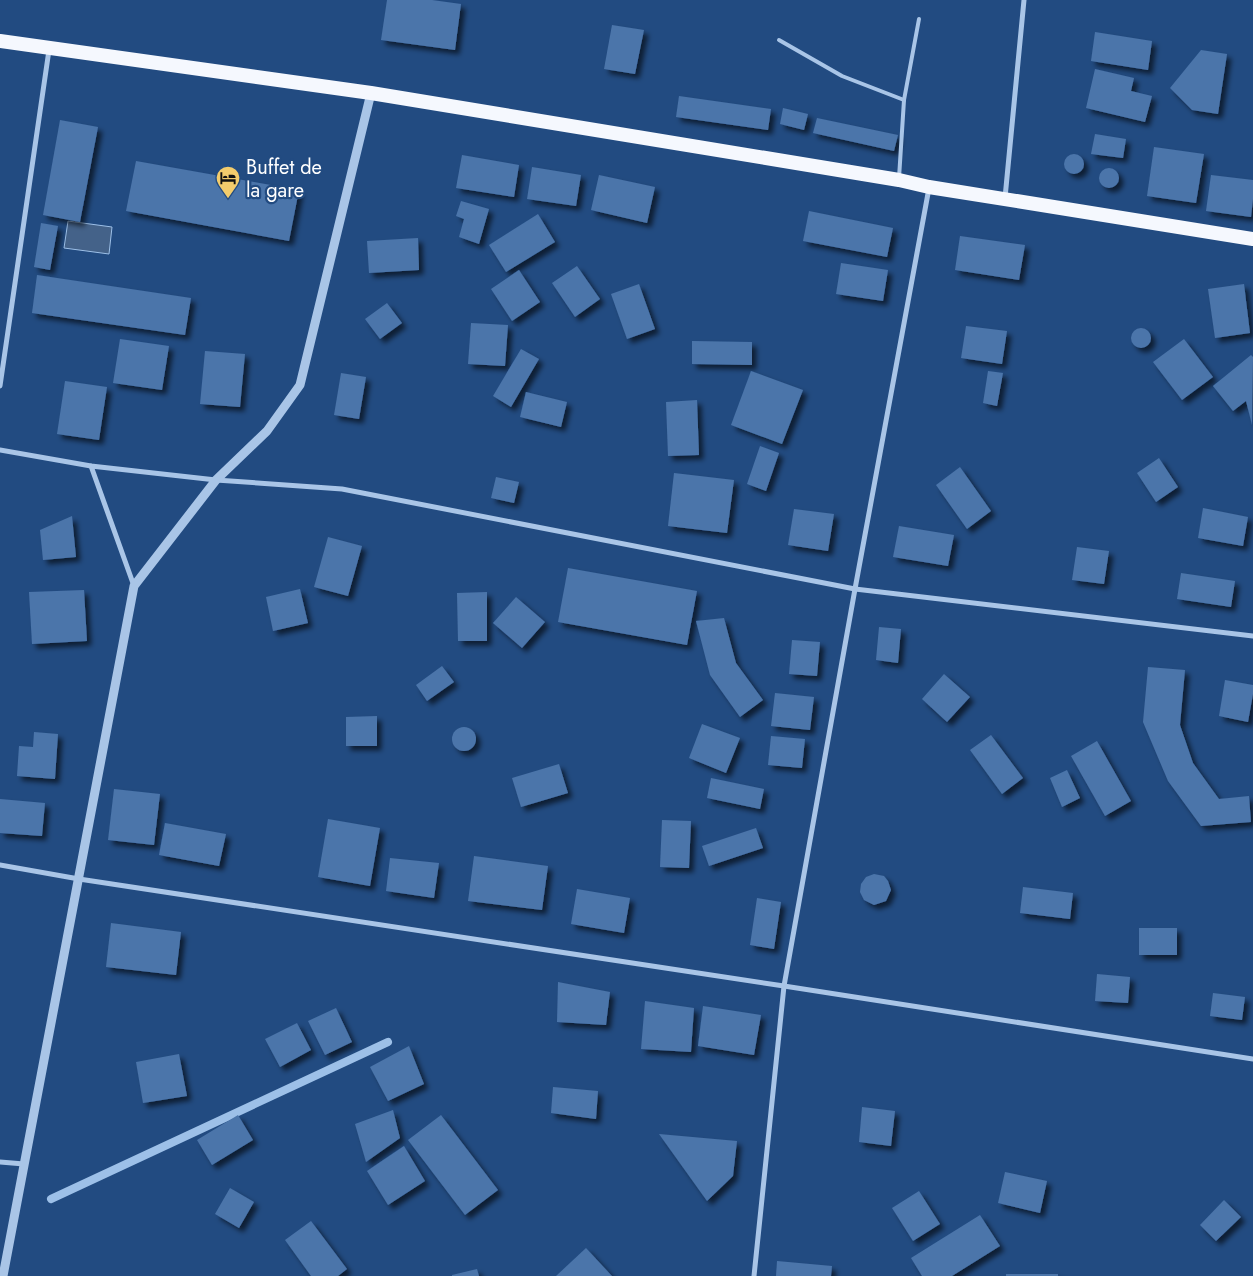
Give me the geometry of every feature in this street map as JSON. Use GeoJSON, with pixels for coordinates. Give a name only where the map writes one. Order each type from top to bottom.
{"type":"FeatureCollection","features":[{"type":"Feature","properties":{"kind":"highway"},"geometry":{"type":"LineString","coordinates":[[0,41],[371,93],[899,180],[929,187],[1253,239]]}},
{"type":"Feature","properties":{"kind":"street"},"geometry":{"type":"LineString","coordinates":[[1005,199],[1024,0]]}},
{"type":"Feature","properties":{"kind":"street"},"geometry":{"type":"LineString","coordinates":[[0,386],[50,47]]}},
{"type":"Feature","properties":{"kind":"street"},"geometry":{"type":"LineString","coordinates":[[3,1276],[134,586],[216,480],[267,431],[300,385],[371,93]]}},
{"type":"Feature","properties":{"kind":"street"},"geometry":{"type":"LineString","coordinates":[[754,1276],[784,986],[929,187]]}},
{"type":"Feature","properties":{"kind":"street"},"geometry":{"type":"LineString","coordinates":[[0,450],[91,466],[216,480],[342,489],[855,589],[1253,636]]}},
{"type":"Feature","properties":{"kind":"street"},"geometry":{"type":"LineString","coordinates":[[91,466],[134,586]]}},
{"type":"Feature","properties":{"kind":"street"},"geometry":{"type":"LineString","coordinates":[[0,867],[8,866],[78,879],[784,986],[1253,1060]]}},
{"type":"Feature","properties":{"kind":"street"},"geometry":{"type":"LineString","coordinates":[[0,1162],[24,1164]]}},
{"type":"Feature","properties":{"kind":"lane"},"geometry":{"type":"LineString","coordinates":[[899,180],[904,100],[919,20]]}},
{"type":"Feature","properties":{"kind":"lane"},"geometry":{"type":"LineString","coordinates":[[779,40],[842,76],[904,100]]}},
{"type":"Feature","properties":{"kind":"water"},"geometry":{"type":"Polygon","coordinates":[[[68,221],[112,227],[109,254],[64,248],[68,221]]]}},
{"type":"Feature","properties":{"kind":"building"},"geometry":{"type":"Polygon","coordinates":[[[387,0],[432,0],[461,4],[455,50],[381,40],[387,0]]]}},
{"type":"Feature","properties":{"kind":"building"},"geometry":{"type":"Polygon","coordinates":[[[612,25],[644,30],[635,74],[604,69],[612,25]]]}},
{"type":"Feature","properties":{"kind":"building"},"geometry":{"type":"Polygon","coordinates":[[[1095,32],[1152,41],[1148,70],[1091,61],[1095,32]]]}},
{"type":"Feature","properties":{"kind":"building"},"geometry":{"type":"Polygon","coordinates":[[[1201,50],[1227,54],[1218,114],[1192,110],[1170,88],[1201,50]]]}},
{"type":"Feature","properties":{"kind":"building"},"geometry":{"type":"Polygon","coordinates":[[[1095,69],[1134,78],[1131,91],[1152,96],[1145,122],[1086,108],[1095,69]]]}},
{"type":"Feature","properties":{"kind":"building"},"geometry":{"type":"Polygon","coordinates":[[[679,96],[771,109],[768,130],[676,117],[679,96]]]}},
{"type":"Feature","properties":{"kind":"building"},"geometry":{"type":"Polygon","coordinates":[[[783,108],[808,114],[804,130],[780,124],[783,108]]]}},
{"type":"Feature","properties":{"kind":"building"},"geometry":{"type":"Polygon","coordinates":[[[817,118],[898,135],[894,151],[813,133],[817,118]]]}},
{"type":"Feature","properties":{"kind":"building"},"geometry":{"type":"Polygon","coordinates":[[[60,120],[98,127],[80,222],[43,215],[60,120]]]}},
{"type":"Feature","properties":{"kind":"building"},"geometry":{"type":"Polygon","coordinates":[[[1095,134],[1126,139],[1123,158],[1091,154],[1095,134]]]}},
{"type":"Feature","properties":{"kind":"building"},"geometry":{"type":"Polygon","coordinates":[[[1154,147],[1204,154],[1196,203],[1147,196],[1154,147]]]}},
{"type":"Feature","properties":{"kind":"building"},"geometry":{"type":"Polygon","coordinates":[[[1074,154],[1081,157],[1084,164],[1081,171],[1074,174],[1067,171],[1064,164],[1067,157],[1074,154]]]}},
{"type":"Feature","properties":{"kind":"building"},"geometry":{"type":"Polygon","coordinates":[[[462,155],[519,165],[514,197],[456,188],[462,155]]]}},
{"type":"Feature","properties":{"kind":"building"},"geometry":{"type":"Polygon","coordinates":[[[136,161],[299,190],[289,241],[126,211],[136,161]]]}},
{"type":"Feature","properties":{"kind":"building"},"geometry":{"type":"Polygon","coordinates":[[[532,167],[581,175],[576,206],[527,199],[532,167]]]}},
{"type":"Feature","properties":{"kind":"building"},"geometry":{"type":"Polygon","coordinates":[[[1109,168],[1116,171],[1119,178],[1116,185],[1109,188],[1102,185],[1099,178],[1102,171],[1109,168]]]}},
{"type":"Feature","properties":{"kind":"building"},"geometry":{"type":"Polygon","coordinates":[[[599,175],[655,187],[647,223],[591,210],[599,175]]]}},
{"type":"Feature","properties":{"kind":"building"},"geometry":{"type":"Polygon","coordinates":[[[1211,175],[1253,180],[1251,217],[1206,211],[1211,175]]]}},
{"type":"Feature","properties":{"kind":"building"},"geometry":{"type":"Polygon","coordinates":[[[461,201],[489,209],[479,244],[459,237],[464,219],[456,216],[461,201]]]}},
{"type":"Feature","properties":{"kind":"building"},"geometry":{"type":"Polygon","coordinates":[[[809,211],[893,228],[887,257],[803,241],[809,211]]]}},
{"type":"Feature","properties":{"kind":"building"},"geometry":{"type":"Polygon","coordinates":[[[538,214],[555,242],[506,272],[489,245],[538,214]]]}},
{"type":"Feature","properties":{"kind":"building"},"geometry":{"type":"Polygon","coordinates":[[[41,223],[58,226],[50,270],[34,267],[41,223]]]}},
{"type":"Feature","properties":{"kind":"building"},"geometry":{"type":"Polygon","coordinates":[[[960,236],[1025,245],[1019,280],[955,270],[960,236]]]}},
{"type":"Feature","properties":{"kind":"building"},"geometry":{"type":"Polygon","coordinates":[[[418,238],[419,270],[369,273],[367,241],[418,238]]]}},
{"type":"Feature","properties":{"kind":"building"},"geometry":{"type":"Polygon","coordinates":[[[841,263],[888,270],[883,301],[836,294],[841,263]]]}},
{"type":"Feature","properties":{"kind":"building"},"geometry":{"type":"Polygon","coordinates":[[[577,266],[600,299],[575,317],[552,283],[577,266]]]}},
{"type":"Feature","properties":{"kind":"building"},"geometry":{"type":"Polygon","coordinates":[[[519,270],[540,302],[512,321],[491,289],[519,270]]]}},
{"type":"Feature","properties":{"kind":"building"},"geometry":{"type":"Polygon","coordinates":[[[37,275],[191,298],[185,335],[32,313],[37,275]]]}},
{"type":"Feature","properties":{"kind":"building"},"geometry":{"type":"Polygon","coordinates":[[[639,284],[655,329],[627,339],[611,294],[639,284]]]}},
{"type":"Feature","properties":{"kind":"building"},"geometry":{"type":"Polygon","coordinates":[[[1244,284],[1250,333],[1215,338],[1208,289],[1244,284]]]}},
{"type":"Feature","properties":{"kind":"building"},"geometry":{"type":"Polygon","coordinates":[[[387,303],[402,323],[380,339],[365,319],[387,303]]]}},
{"type":"Feature","properties":{"kind":"building"},"geometry":{"type":"Polygon","coordinates":[[[471,323],[508,325],[505,366],[468,364],[471,323]]]}},
{"type":"Feature","properties":{"kind":"building"},"geometry":{"type":"Polygon","coordinates":[[[966,326],[1007,331],[1002,364],[961,358],[966,326]]]}},
{"type":"Feature","properties":{"kind":"building"},"geometry":{"type":"Polygon","coordinates":[[[1141,328],[1148,331],[1151,338],[1148,345],[1141,348],[1134,345],[1131,338],[1134,331],[1141,328]]]}},
{"type":"Feature","properties":{"kind":"building"},"geometry":{"type":"Polygon","coordinates":[[[120,339],[169,346],[162,390],[113,383],[120,339]]]}},
{"type":"Feature","properties":{"kind":"building"},"geometry":{"type":"Polygon","coordinates":[[[1184,339],[1213,377],[1182,400],[1153,362],[1184,339]]]}},
{"type":"Feature","properties":{"kind":"building"},"geometry":{"type":"Polygon","coordinates":[[[692,341],[752,342],[752,365],[692,364],[692,341]]]}},
{"type":"Feature","properties":{"kind":"building"},"geometry":{"type":"Polygon","coordinates":[[[521,349],[539,359],[511,407],[493,396],[521,349]]]}},
{"type":"Feature","properties":{"kind":"building"},"geometry":{"type":"Polygon","coordinates":[[[205,351],[245,354],[240,407],[200,404],[205,351]]]}},
{"type":"Feature","properties":{"kind":"building"},"geometry":{"type":"Polygon","coordinates":[[[1251,355],[1253,357],[1252,425],[1246,401],[1233,411],[1213,386],[1251,355]]]}},
{"type":"Feature","properties":{"kind":"building"},"geometry":{"type":"Polygon","coordinates":[[[751,371],[803,390],[782,444],[731,425],[751,371]]]}},
{"type":"Feature","properties":{"kind":"building"},"geometry":{"type":"Polygon","coordinates":[[[988,371],[1003,373],[997,406],[983,403],[988,371]]]}},
{"type":"Feature","properties":{"kind":"building"},"geometry":{"type":"Polygon","coordinates":[[[341,373],[366,377],[359,419],[334,415],[341,373]]]}},
{"type":"Feature","properties":{"kind":"building"},"geometry":{"type":"Polygon","coordinates":[[[65,381],[107,387],[99,440],[57,434],[65,381]]]}},
{"type":"Feature","properties":{"kind":"building"},"geometry":{"type":"Polygon","coordinates":[[[526,392],[567,402],[561,427],[520,417],[526,392]]]}},
{"type":"Feature","properties":{"kind":"building"},"geometry":{"type":"Polygon","coordinates":[[[697,400],[699,455],[668,456],[666,402],[697,400]]]}},
{"type":"Feature","properties":{"kind":"building"},"geometry":{"type":"Polygon","coordinates":[[[760,446],[779,453],[766,491],[747,484],[760,446]]]}},
{"type":"Feature","properties":{"kind":"building"},"geometry":{"type":"Polygon","coordinates":[[[1159,458],[1178,487],[1156,502],[1137,473],[1159,458]]]}},
{"type":"Feature","properties":{"kind":"building"},"geometry":{"type":"Polygon","coordinates":[[[960,467],[991,511],[967,529],[936,485],[960,467]]]}},
{"type":"Feature","properties":{"kind":"building"},"geometry":{"type":"Polygon","coordinates":[[[674,473],[734,480],[727,533],[668,526],[674,473]]]}},
{"type":"Feature","properties":{"kind":"building"},"geometry":{"type":"Polygon","coordinates":[[[496,477],[519,482],[514,503],[491,498],[496,477]]]}},
{"type":"Feature","properties":{"kind":"building"},"geometry":{"type":"Polygon","coordinates":[[[1203,508],[1248,517],[1243,546],[1198,538],[1203,508]]]}},
{"type":"Feature","properties":{"kind":"building"},"geometry":{"type":"Polygon","coordinates":[[[794,509],[834,514],[828,551],[788,545],[794,509]]]}},
{"type":"Feature","properties":{"kind":"building"},"geometry":{"type":"Polygon","coordinates":[[[72,516],[76,557],[43,560],[40,530],[72,516]]]}},
{"type":"Feature","properties":{"kind":"building"},"geometry":{"type":"Polygon","coordinates":[[[899,526],[954,535],[948,566],[893,557],[899,526]]]}},
{"type":"Feature","properties":{"kind":"building"},"geometry":{"type":"Polygon","coordinates":[[[328,537],[362,546],[348,596],[314,587],[328,537]]]}},
{"type":"Feature","properties":{"kind":"building"},"geometry":{"type":"Polygon","coordinates":[[[1077,547],[1109,551],[1104,584],[1072,580],[1077,547]]]}},
{"type":"Feature","properties":{"kind":"building"},"geometry":{"type":"Polygon","coordinates":[[[568,568],[697,591],[687,645],[558,622],[568,568]]]}},
{"type":"Feature","properties":{"kind":"building"},"geometry":{"type":"Polygon","coordinates":[[[1181,573],[1235,581],[1231,607],[1177,599],[1181,573]]]}},
{"type":"Feature","properties":{"kind":"building"},"geometry":{"type":"Polygon","coordinates":[[[300,589],[308,623],[273,631],[266,597],[300,589]]]}},
{"type":"Feature","properties":{"kind":"building"},"geometry":{"type":"Polygon","coordinates":[[[84,590],[87,641],[32,644],[29,592],[84,590]]]}},
{"type":"Feature","properties":{"kind":"building"},"geometry":{"type":"Polygon","coordinates":[[[487,592],[487,641],[458,641],[457,593],[487,592]]]}},
{"type":"Feature","properties":{"kind":"building"},"geometry":{"type":"Polygon","coordinates":[[[516,597],[545,622],[522,648],[493,623],[516,597]]]}},
{"type":"Feature","properties":{"kind":"building"},"geometry":{"type":"Polygon","coordinates":[[[724,618],[736,663],[763,700],[740,717],[710,675],[696,621],[724,618]]]}},
{"type":"Feature","properties":{"kind":"building"},"geometry":{"type":"Polygon","coordinates":[[[879,627],[901,629],[898,663],[876,660],[879,627]]]}},
{"type":"Feature","properties":{"kind":"building"},"geometry":{"type":"Polygon","coordinates":[[[792,640],[820,642],[817,676],[789,674],[792,640]]]}},
{"type":"Feature","properties":{"kind":"building"},"geometry":{"type":"Polygon","coordinates":[[[442,666],[454,682],[427,701],[416,685],[442,666]]]}},
{"type":"Feature","properties":{"kind":"building"},"geometry":{"type":"Polygon","coordinates":[[[1148,667],[1185,670],[1180,725],[1193,763],[1219,799],[1249,796],[1251,822],[1201,826],[1168,781],[1143,722],[1148,667]]]}},
{"type":"Feature","properties":{"kind":"building"},"geometry":{"type":"Polygon","coordinates":[[[944,674],[970,697],[947,722],[922,699],[944,674]]]}},
{"type":"Feature","properties":{"kind":"building"},"geometry":{"type":"Polygon","coordinates":[[[1225,680],[1253,685],[1248,722],[1219,716],[1225,680]]]}},
{"type":"Feature","properties":{"kind":"building"},"geometry":{"type":"Polygon","coordinates":[[[775,693],[814,697],[810,730],[771,726],[775,693]]]}},
{"type":"Feature","properties":{"kind":"building"},"geometry":{"type":"Polygon","coordinates":[[[377,716],[377,746],[346,746],[346,717],[377,716]]]}},
{"type":"Feature","properties":{"kind":"building"},"geometry":{"type":"Polygon","coordinates":[[[702,724],[740,738],[726,773],[689,758],[702,724]]]}},
{"type":"Feature","properties":{"kind":"building"},"geometry":{"type":"Polygon","coordinates":[[[464,727],[472,731],[476,739],[472,747],[464,751],[456,747],[452,739],[456,731],[464,727]]]}},
{"type":"Feature","properties":{"kind":"building"},"geometry":{"type":"Polygon","coordinates":[[[34,732],[58,734],[55,779],[17,776],[19,746],[33,747],[34,732]]]}},
{"type":"Feature","properties":{"kind":"building"},"geometry":{"type":"Polygon","coordinates":[[[991,735],[1023,778],[1002,794],[970,750],[991,735]]]}},
{"type":"Feature","properties":{"kind":"building"},"geometry":{"type":"Polygon","coordinates":[[[771,736],[805,739],[802,768],[768,765],[771,736]]]}},
{"type":"Feature","properties":{"kind":"building"},"geometry":{"type":"Polygon","coordinates":[[[1097,741],[1131,801],[1105,816],[1071,756],[1097,741]]]}},
{"type":"Feature","properties":{"kind":"building"},"geometry":{"type":"Polygon","coordinates":[[[559,764],[568,793],[521,807],[512,778],[559,764]]]}},
{"type":"Feature","properties":{"kind":"building"},"geometry":{"type":"Polygon","coordinates":[[[1067,770],[1080,798],[1062,807],[1050,778],[1067,770]]]}},
{"type":"Feature","properties":{"kind":"building"},"geometry":{"type":"Polygon","coordinates":[[[711,778],[764,789],[760,809],[707,798],[711,778]]]}},
{"type":"Feature","properties":{"kind":"building"},"geometry":{"type":"Polygon","coordinates":[[[114,789],[160,794],[154,845],[108,840],[114,789]]]}},
{"type":"Feature","properties":{"kind":"building"},"geometry":{"type":"Polygon","coordinates":[[[0,799],[45,803],[42,836],[0,833],[0,799]]]}},
{"type":"Feature","properties":{"kind":"building"},"geometry":{"type":"Polygon","coordinates":[[[328,819],[380,828],[370,886],[318,877],[328,819]]]}},
{"type":"Feature","properties":{"kind":"building"},"geometry":{"type":"Polygon","coordinates":[[[662,820],[691,821],[689,868],[660,867],[662,820]]]}},
{"type":"Feature","properties":{"kind":"building"},"geometry":{"type":"Polygon","coordinates":[[[165,823],[226,834],[219,866],[159,855],[165,823]]]}},
{"type":"Feature","properties":{"kind":"building"},"geometry":{"type":"Polygon","coordinates":[[[756,828],[763,848],[709,866],[702,846],[756,828]]]}},
{"type":"Feature","properties":{"kind":"building"},"geometry":{"type":"Polygon","coordinates":[[[474,856],[548,866],[542,910],[468,901],[474,856]]]}},
{"type":"Feature","properties":{"kind":"building"},"geometry":{"type":"Polygon","coordinates":[[[390,858],[439,863],[434,898],[386,891],[390,858]]]}},
{"type":"Feature","properties":{"kind":"building"},"geometry":{"type":"Polygon","coordinates":[[[874,874],[884,876],[891,890],[886,901],[874,905],[864,900],[860,892],[861,884],[866,877],[874,874]]]}},
{"type":"Feature","properties":{"kind":"building"},"geometry":{"type":"Polygon","coordinates":[[[1023,887],[1073,893],[1070,919],[1020,913],[1023,887]]]}},
{"type":"Feature","properties":{"kind":"building"},"geometry":{"type":"Polygon","coordinates":[[[577,889],[630,898],[624,933],[571,924],[577,889]]]}},
{"type":"Feature","properties":{"kind":"building"},"geometry":{"type":"Polygon","coordinates":[[[757,898],[781,902],[774,949],[750,945],[757,898]]]}},
{"type":"Feature","properties":{"kind":"building"},"geometry":{"type":"Polygon","coordinates":[[[111,923],[181,932],[176,975],[106,967],[111,923]]]}},
{"type":"Feature","properties":{"kind":"building"},"geometry":{"type":"Polygon","coordinates":[[[1139,928],[1177,928],[1177,955],[1139,955],[1139,928]]]}},
{"type":"Feature","properties":{"kind":"building"},"geometry":{"type":"Polygon","coordinates":[[[1097,974],[1130,977],[1128,1003],[1095,1001],[1097,974]]]}},
{"type":"Feature","properties":{"kind":"building"},"geometry":{"type":"Polygon","coordinates":[[[558,982],[610,992],[606,1025],[557,1022],[558,982]]]}},
{"type":"Feature","properties":{"kind":"building"},"geometry":{"type":"Polygon","coordinates":[[[1213,993],[1245,997],[1242,1020],[1210,1016],[1213,993]]]}},
{"type":"Feature","properties":{"kind":"building"},"geometry":{"type":"Polygon","coordinates":[[[645,1001],[694,1008],[691,1052],[641,1049],[645,1001]]]}},
{"type":"Feature","properties":{"kind":"building"},"geometry":{"type":"Polygon","coordinates":[[[703,1006],[761,1015],[754,1055],[698,1046],[703,1006]]]}},
{"type":"Feature","properties":{"kind":"building"},"geometry":{"type":"Polygon","coordinates":[[[336,1008],[352,1042],[325,1055],[308,1021],[336,1008]]]}},
{"type":"Feature","properties":{"kind":"building"},"geometry":{"type":"Polygon","coordinates":[[[297,1023],[311,1050],[280,1067],[265,1039],[297,1023]]]}},
{"type":"Feature","properties":{"kind":"building"},"geometry":{"type":"Polygon","coordinates":[[[409,1046],[424,1084],[388,1101],[370,1067],[409,1046]]]}},
{"type":"Feature","properties":{"kind":"building"},"geometry":{"type":"Polygon","coordinates":[[[179,1054],[187,1096],[143,1103],[136,1062],[179,1054]]]}},
{"type":"Feature","properties":{"kind":"building"},"geometry":{"type":"Polygon","coordinates":[[[553,1087],[598,1091],[596,1119],[551,1113],[553,1087]]]}},
{"type":"Feature","properties":{"kind":"building"},"geometry":{"type":"Polygon","coordinates":[[[862,1107],[895,1111],[891,1146],[859,1142],[862,1107]]]}},
{"type":"Feature","properties":{"kind":"building"},"geometry":{"type":"Polygon","coordinates":[[[393,1110],[400,1138],[366,1162],[355,1124],[393,1110]]]}},
{"type":"Feature","properties":{"kind":"building"},"geometry":{"type":"Polygon","coordinates":[[[238,1115],[253,1140],[212,1165],[197,1140],[238,1115]]]}},
{"type":"Feature","properties":{"kind":"building"},"geometry":{"type":"Polygon","coordinates":[[[441,1115],[498,1190],[465,1215],[408,1140],[441,1115]]]}},
{"type":"Feature","properties":{"kind":"building"},"geometry":{"type":"Polygon","coordinates":[[[659,1134],[737,1141],[733,1176],[707,1201],[659,1134]]]}},
{"type":"Feature","properties":{"kind":"building"},"geometry":{"type":"Polygon","coordinates":[[[404,1146],[425,1181],[388,1205],[367,1171],[404,1146]]]}},
{"type":"Feature","properties":{"kind":"building"},"geometry":{"type":"Polygon","coordinates":[[[1005,1172],[1047,1181],[1040,1213],[998,1203],[1005,1172]]]}},
{"type":"Feature","properties":{"kind":"building"},"geometry":{"type":"Polygon","coordinates":[[[230,1188],[254,1202],[239,1228],[215,1214],[230,1188]]]}},
{"type":"Feature","properties":{"kind":"building"},"geometry":{"type":"Polygon","coordinates":[[[919,1191],[940,1224],[913,1241],[892,1208],[919,1191]]]}},
{"type":"Feature","properties":{"kind":"building"},"geometry":{"type":"Polygon","coordinates":[[[1224,1200],[1241,1217],[1216,1241],[1200,1225],[1224,1200]]]}},
{"type":"Feature","properties":{"kind":"building"},"geometry":{"type":"Polygon","coordinates":[[[980,1215],[1000,1246],[952,1276],[922,1276],[911,1258],[980,1215]]]}},
{"type":"Feature","properties":{"kind":"building"},"geometry":{"type":"Polygon","coordinates":[[[311,1221],[347,1269],[338,1276],[311,1276],[285,1240],[311,1221]]]}},
{"type":"Feature","properties":{"kind":"building"},"geometry":{"type":"Polygon","coordinates":[[[586,1248],[612,1276],[556,1276],[586,1248]]]}},
{"type":"Feature","properties":{"kind":"building"},"geometry":{"type":"Polygon","coordinates":[[[777,1261],[832,1266],[831,1276],[776,1276],[777,1261]]]}},
{"type":"Feature","properties":{"kind":"building"},"geometry":{"type":"Polygon","coordinates":[[[477,1269],[479,1276],[452,1276],[452,1275],[477,1269]]]}},
{"type":"Feature","properties":{"kind":"building"},"geometry":{"type":"Polygon","coordinates":[[[1006,1274],[1058,1274],[1058,1276],[1006,1276],[1006,1274]]]}},
{"type":"Feature","properties":{"kind":"waterway"},"geometry":{"type":"LineString","coordinates":[[51,1199],[388,1042]]}},
{"type":"Feature","properties":{"kind":"place","name":"Buffet de la gare"},"geometry":{"type":"Point","coordinates":[228,199]}}]}
